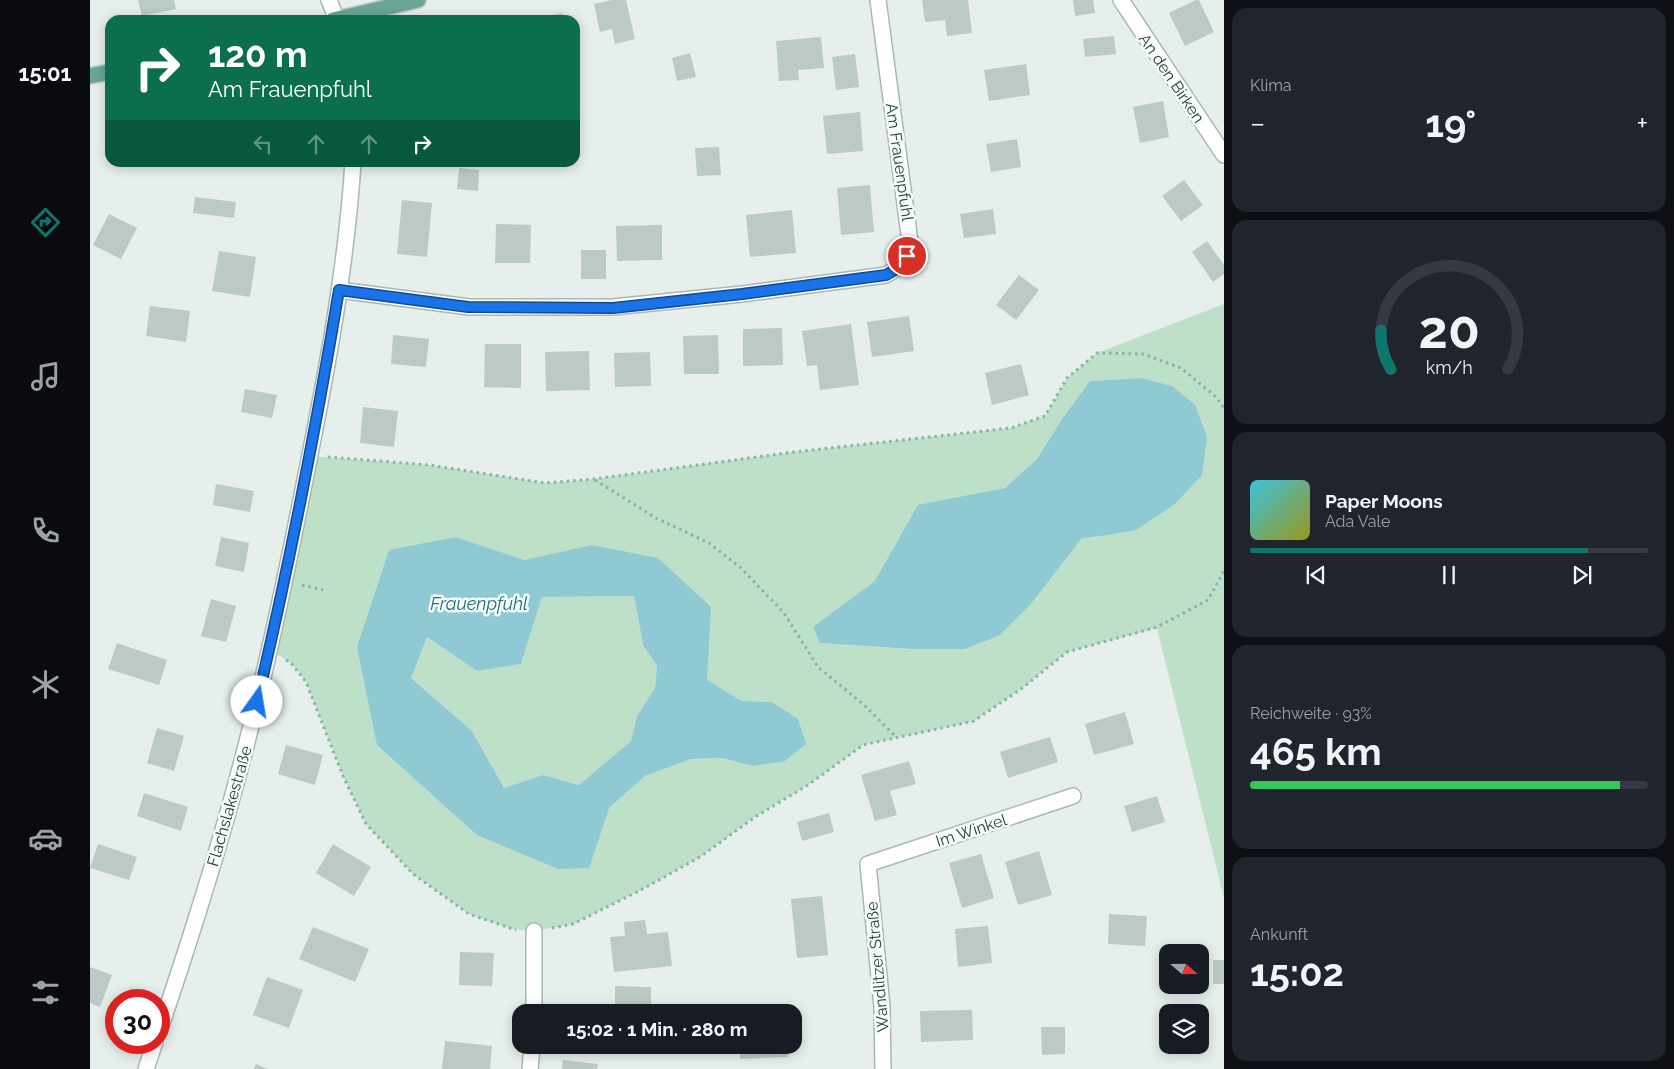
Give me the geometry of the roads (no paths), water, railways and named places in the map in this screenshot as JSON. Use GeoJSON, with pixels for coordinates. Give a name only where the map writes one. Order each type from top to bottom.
{"type":"FeatureCollection","features":[{"type":"Feature","properties":{"kind":"main road"},"geometry":{"type":"LineString","coordinates":[[356,15],[418,0]]}},
{"type":"Feature","properties":{"kind":"main road"},"geometry":{"type":"LineString","coordinates":[[90,76],[105,73]]}},
{"type":"Feature","properties":{"kind":"street"},"geometry":{"type":"LineString","coordinates":[[329,0],[334,15]]}},
{"type":"Feature","properties":{"kind":"street","name":"Am Frauenpfuhl"},"geometry":{"type":"LineString","coordinates":[[339,290],[468,307],[613,308],[742,294],[886,275],[898,268],[907,256],[910,242],[878,0]]}},
{"type":"Feature","properties":{"kind":"street","name":"An den Birken"},"geometry":{"type":"LineString","coordinates":[[1121,0],[1224,155]]}},
{"type":"Feature","properties":{"kind":"street","name":"Flachslakestraße"},"geometry":{"type":"LineString","coordinates":[[170,997],[214,859],[253,720],[270,650],[310,456],[339,290],[352,167]]}},
{"type":"Feature","properties":{"kind":"street","name":"Im Winkel"},"geometry":{"type":"LineString","coordinates":[[868,864],[1073,796]]}},
{"type":"Feature","properties":{"kind":"street","name":"Wandlitzer Straße"},"geometry":{"type":"LineString","coordinates":[[868,864],[882,1007],[883,1069]]}},
{"type":"Feature","properties":{"kind":"street"},"geometry":{"type":"LineString","coordinates":[[534,931],[534,1004]]}},
{"type":"Feature","properties":{"kind":"street"},"geometry":{"type":"LineString","coordinates":[[146,1069],[151,1054]]}},
{"type":"Feature","properties":{"kind":"street"},"geometry":{"type":"LineString","coordinates":[[530,1069],[531,1054]]}},
{"type":"Feature","properties":{"kind":"water"},"geometry":{"type":"Polygon","coordinates":[[[1142,378],[1172,386],[1195,405],[1207,437],[1202,475],[1175,504],[1136,530],[1082,538],[1030,605],[1000,635],[965,649],[911,649],[820,643],[813,627],[875,581],[918,505],[1005,488],[1037,459],[1062,419],[1090,381],[1142,378]]]}},
{"type":"Feature","properties":{"kind":"water","name":"Frauenpfuhl"},"geometry":{"type":"Polygon","coordinates":[[[456,537],[525,560],[592,545],[658,558],[711,607],[707,680],[742,701],[772,702],[798,719],[806,744],[785,761],[753,766],[722,758],[691,759],[645,776],[609,808],[589,868],[558,869],[477,835],[377,745],[357,647],[389,550],[456,537]],[[634,596],[542,597],[521,664],[477,671],[427,637],[411,678],[472,731],[504,788],[543,775],[579,785],[631,741],[637,716],[655,688],[657,666],[643,645],[634,596]]]}}]}
